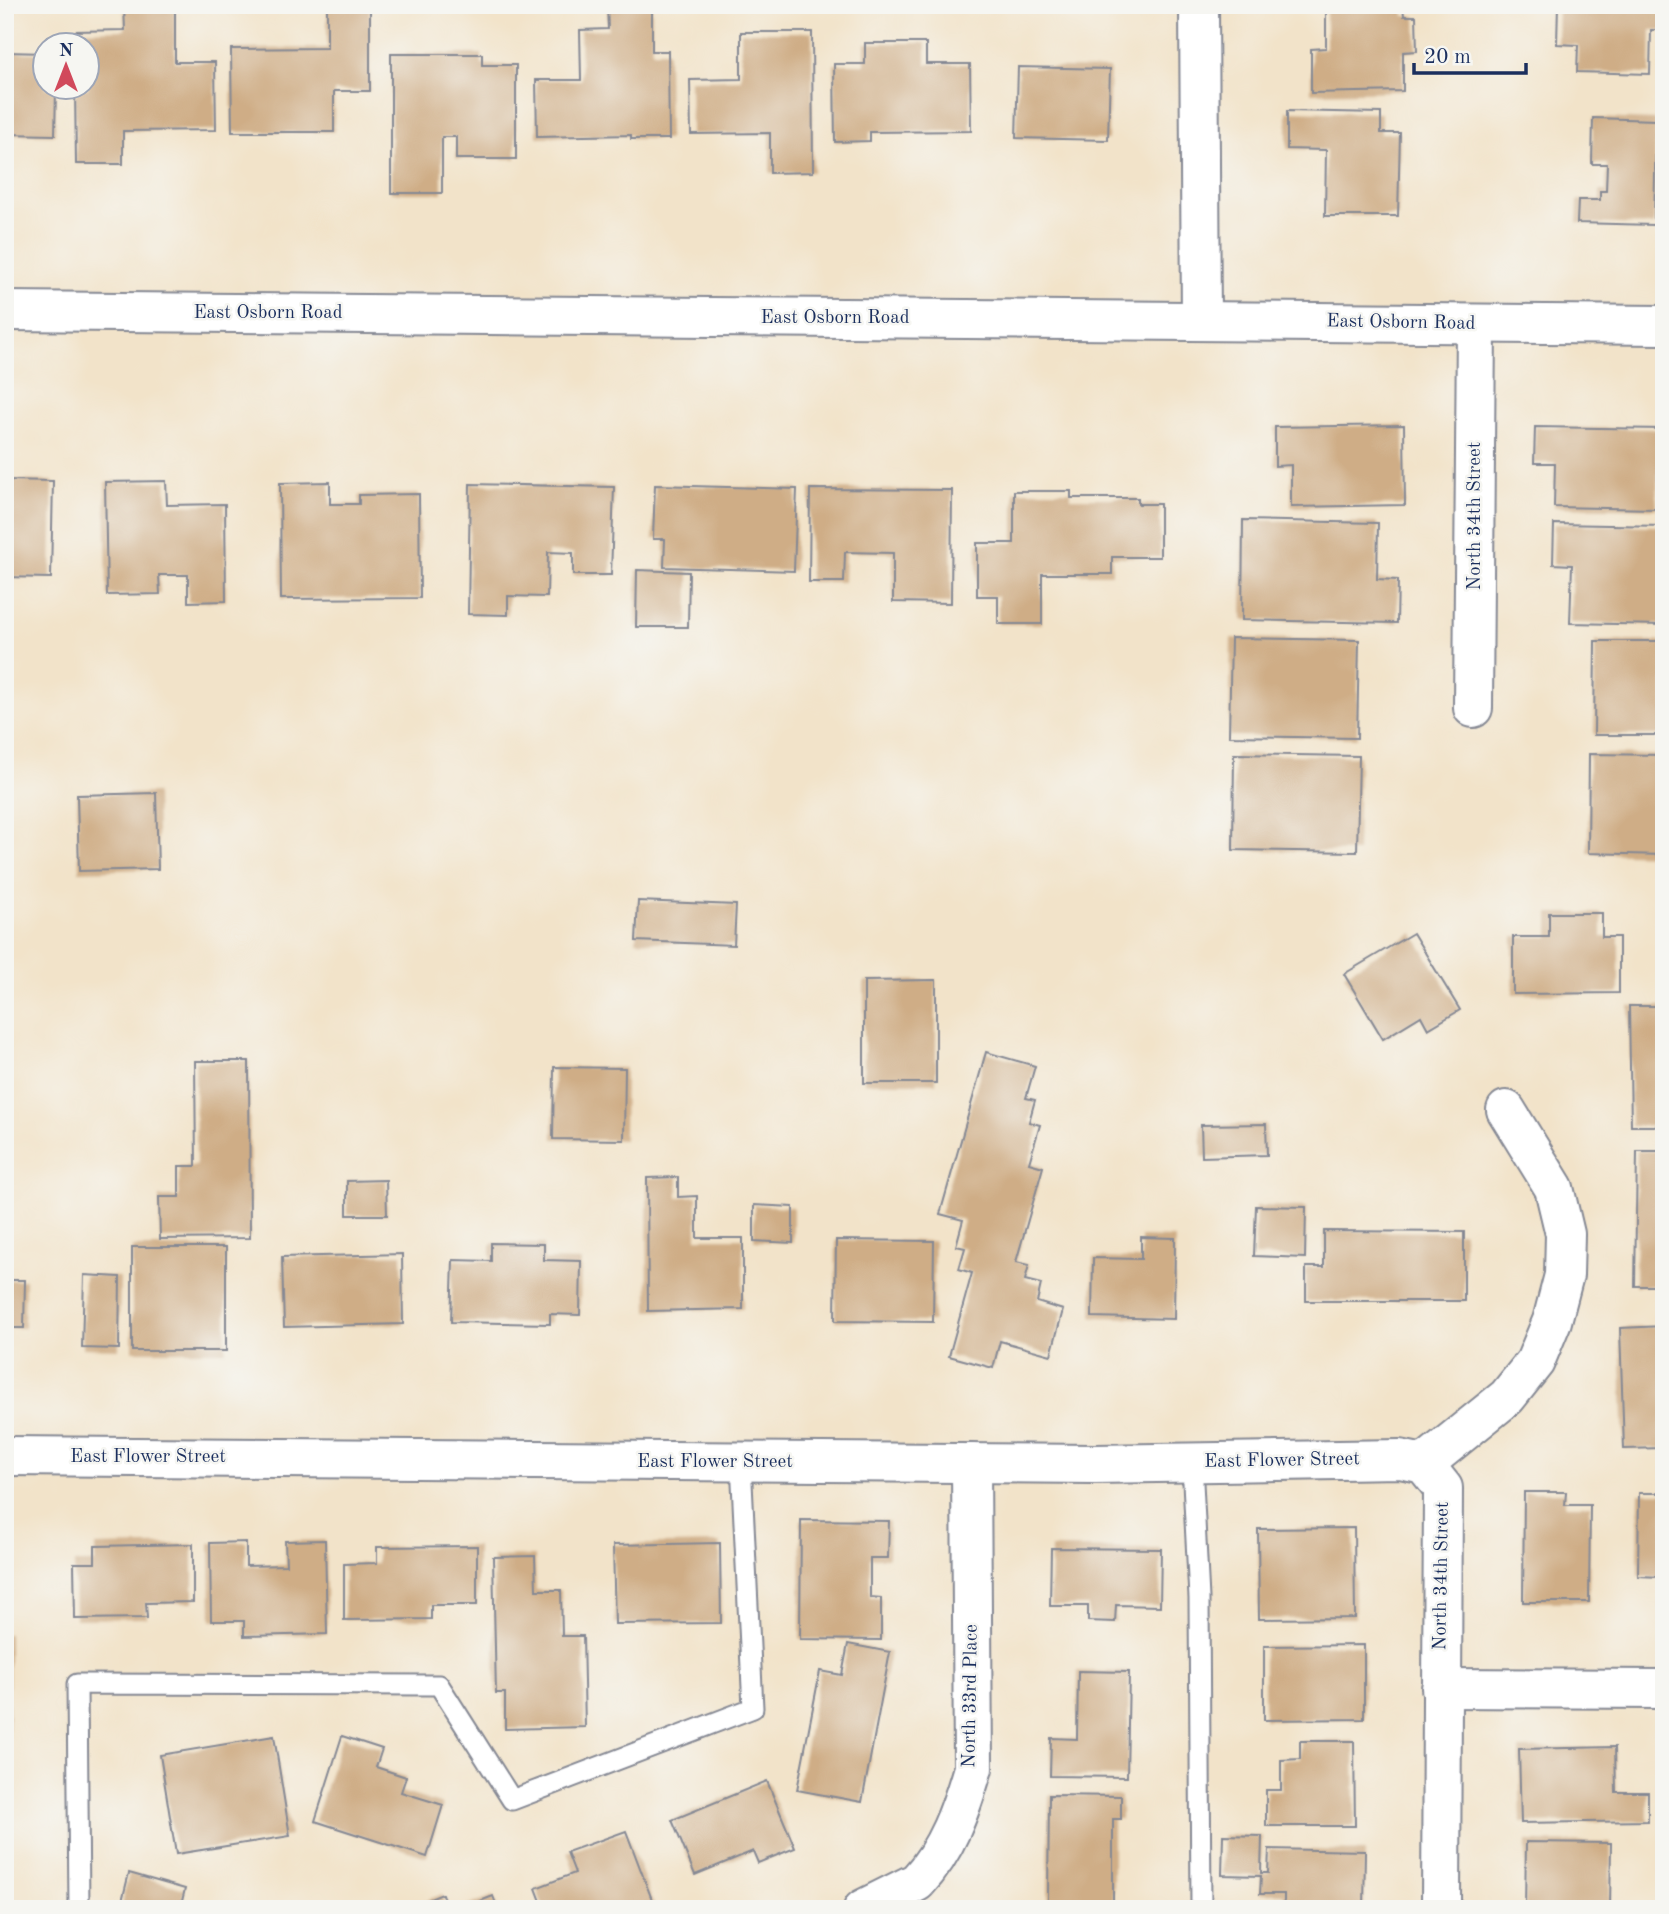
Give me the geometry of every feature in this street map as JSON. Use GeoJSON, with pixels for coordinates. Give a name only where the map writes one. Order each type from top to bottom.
{"type":"FeatureCollection","features":[{"type":"Feature","properties":{"kind":"street"},"geometry":{"type":"LineString","coordinates":[[1199,5],[1201,321]]}},
{"type":"Feature","properties":{"kind":"street","name":"East Osborn Road"},"geometry":{"type":"LineString","coordinates":[[5,312],[1664,325]]}},
{"type":"Feature","properties":{"kind":"street","name":"North 34th Street"},"geometry":{"type":"LineString","coordinates":[[1474,708],[1476,324]]}},
{"type":"Feature","properties":{"kind":"street"},"geometry":{"type":"LineString","coordinates":[[1424,1464],[1507,1397],[1535,1362],[1552,1321],[1564,1275],[1564,1234],[1554,1188],[1506,1110]]}},
{"type":"Feature","properties":{"kind":"street","name":"East Flower Street"},"geometry":{"type":"LineString","coordinates":[[5,1456],[971,1463],[1401,1459],[1424,1464]]}},
{"type":"Feature","properties":{"kind":"street","name":"North 33rd Place"},"geometry":{"type":"LineString","coordinates":[[928,1895],[973,1768],[971,1463]]}},
{"type":"Feature","properties":{"kind":"street","name":"North 34th Street"},"geometry":{"type":"LineString","coordinates":[[1424,1464],[1443,1488],[1441,1909]]}},
{"type":"Feature","properties":{"kind":"street"},"geometry":{"type":"LineString","coordinates":[[1441,1688],[1664,1689]]}},
{"type":"Feature","properties":{"kind":"street"},"geometry":{"type":"LineString","coordinates":[[863,1909],[928,1895]]}},
{"type":"Feature","properties":{"kind":"lane"},"geometry":{"type":"LineString","coordinates":[[79,1909],[77,1684],[439,1685],[512,1800],[753,1708],[741,1462]]}},
{"type":"Feature","properties":{"kind":"lane"},"geometry":{"type":"LineString","coordinates":[[1192,1462],[1199,1598],[1201,1909]]}},
{"type":"Feature","properties":{"kind":"building"},"geometry":{"type":"Polygon","coordinates":[[[124,5],[175,5],[175,62],[215,62],[216,130],[123,131],[123,164],[76,164],[75,102],[102,102],[102,32],[75,31],[125,30],[124,5]]]}},
{"type":"Feature","properties":{"kind":"building"},"geometry":{"type":"Polygon","coordinates":[[[327,5],[370,5],[370,91],[334,91],[334,132],[232,132],[231,49],[327,48],[327,5]]]}},
{"type":"Feature","properties":{"kind":"building"},"geometry":{"type":"Polygon","coordinates":[[[652,5],[652,51],[668,51],[669,139],[631,139],[631,135],[537,137],[536,80],[581,80],[580,30],[608,29],[607,6],[652,5]]]}},
{"type":"Feature","properties":{"kind":"building"},"geometry":{"type":"Polygon","coordinates":[[[1326,5],[1403,5],[1404,16],[1416,16],[1417,51],[1403,52],[1403,91],[1311,93],[1311,49],[1326,48],[1326,5]]]}},
{"type":"Feature","properties":{"kind":"building"},"geometry":{"type":"Polygon","coordinates":[[[1558,5],[1664,5],[1664,30],[1651,30],[1650,74],[1577,72],[1578,45],[1557,44],[1558,5]]]}},
{"type":"Feature","properties":{"kind":"building"},"geometry":{"type":"Polygon","coordinates":[[[741,32],[812,32],[813,172],[770,173],[770,133],[691,134],[690,80],[741,79],[741,32]]]}},
{"type":"Feature","properties":{"kind":"building"},"geometry":{"type":"Polygon","coordinates":[[[865,43],[926,43],[926,64],[970,64],[971,131],[870,132],[870,141],[835,142],[834,64],[865,64],[865,43]]]}},
{"type":"Feature","properties":{"kind":"building"},"geometry":{"type":"Polygon","coordinates":[[[5,52],[32,53],[32,102],[56,102],[55,135],[5,134],[5,52]]]}},
{"type":"Feature","properties":{"kind":"building"},"geometry":{"type":"Polygon","coordinates":[[[391,54],[482,54],[482,65],[516,65],[516,159],[456,159],[456,137],[442,137],[442,193],[391,193],[391,54]]]}},
{"type":"Feature","properties":{"kind":"building"},"geometry":{"type":"Polygon","coordinates":[[[1018,67],[1110,69],[1108,140],[1016,138],[1018,67]]]}},
{"type":"Feature","properties":{"kind":"building"},"geometry":{"type":"Polygon","coordinates":[[[1287,111],[1381,113],[1381,133],[1400,133],[1398,216],[1325,216],[1326,150],[1287,149],[1287,111]]]}},
{"type":"Feature","properties":{"kind":"building"},"geometry":{"type":"Polygon","coordinates":[[[1593,118],[1656,120],[1654,225],[1577,223],[1578,200],[1600,200],[1600,191],[1606,191],[1607,164],[1592,164],[1593,118]]]}},
{"type":"Feature","properties":{"kind":"building"},"geometry":{"type":"Polygon","coordinates":[[[1404,425],[1405,505],[1291,507],[1291,465],[1275,466],[1275,427],[1404,425]]]}},
{"type":"Feature","properties":{"kind":"building"},"geometry":{"type":"Polygon","coordinates":[[[1535,427],[1664,429],[1664,467],[1658,467],[1657,509],[1554,507],[1555,463],[1534,463],[1535,427]]]}},
{"type":"Feature","properties":{"kind":"building"},"geometry":{"type":"Polygon","coordinates":[[[5,480],[53,481],[51,578],[5,577],[5,480]]]}},
{"type":"Feature","properties":{"kind":"building"},"geometry":{"type":"Polygon","coordinates":[[[166,481],[167,505],[225,504],[226,601],[188,602],[188,575],[159,575],[160,594],[107,595],[105,482],[166,481]]]}},
{"type":"Feature","properties":{"kind":"building"},"geometry":{"type":"Polygon","coordinates":[[[330,482],[330,504],[359,504],[359,495],[419,494],[420,598],[281,599],[280,483],[330,482]]]}},
{"type":"Feature","properties":{"kind":"building"},"geometry":{"type":"Polygon","coordinates":[[[470,484],[614,487],[611,575],[573,575],[573,553],[548,552],[547,597],[508,596],[508,615],[468,614],[470,484]]]}},
{"type":"Feature","properties":{"kind":"building"},"geometry":{"type":"Polygon","coordinates":[[[655,485],[797,489],[794,571],[664,567],[665,539],[653,539],[655,485]]]}},
{"type":"Feature","properties":{"kind":"building"},"geometry":{"type":"Polygon","coordinates":[[[810,489],[952,490],[951,603],[893,602],[893,553],[845,552],[844,582],[809,582],[810,489]]]}},
{"type":"Feature","properties":{"kind":"building"},"geometry":{"type":"Polygon","coordinates":[[[1014,491],[1071,491],[1071,498],[1138,498],[1138,504],[1160,504],[1160,557],[1112,557],[1112,574],[1042,574],[1042,624],[998,624],[998,596],[977,596],[977,543],[1014,543],[1014,491]]]}},
{"type":"Feature","properties":{"kind":"building"},"geometry":{"type":"Polygon","coordinates":[[[1243,520],[1378,523],[1377,579],[1398,580],[1397,623],[1242,620],[1243,520]]]}},
{"type":"Feature","properties":{"kind":"building"},"geometry":{"type":"Polygon","coordinates":[[[1554,524],[1664,526],[1664,625],[1570,623],[1572,565],[1553,564],[1554,524]]]}},
{"type":"Feature","properties":{"kind":"building"},"geometry":{"type":"Polygon","coordinates":[[[637,570],[689,572],[688,627],[636,627],[637,570]]]}},
{"type":"Feature","properties":{"kind":"building"},"geometry":{"type":"Polygon","coordinates":[[[1231,638],[1359,640],[1357,738],[1229,736],[1231,638]]]}},
{"type":"Feature","properties":{"kind":"building"},"geometry":{"type":"Polygon","coordinates":[[[1595,641],[1664,641],[1664,735],[1594,735],[1595,641]]]}},
{"type":"Feature","properties":{"kind":"building"},"geometry":{"type":"Polygon","coordinates":[[[1234,754],[1359,756],[1357,852],[1233,850],[1234,754]]]}},
{"type":"Feature","properties":{"kind":"building"},"geometry":{"type":"Polygon","coordinates":[[[1589,754],[1664,755],[1664,855],[1588,853],[1589,754]]]}},
{"type":"Feature","properties":{"kind":"building"},"geometry":{"type":"Polygon","coordinates":[[[156,793],[158,869],[79,871],[77,795],[156,793]]]}},
{"type":"Feature","properties":{"kind":"building"},"geometry":{"type":"Polygon","coordinates":[[[638,901],[736,905],[734,945],[636,941],[638,901]]]}},
{"type":"Feature","properties":{"kind":"building"},"geometry":{"type":"Polygon","coordinates":[[[1549,913],[1602,913],[1602,937],[1619,937],[1619,993],[1513,994],[1513,937],[1549,937],[1549,913]]]}},
{"type":"Feature","properties":{"kind":"building"},"geometry":{"type":"Polygon","coordinates":[[[1413,933],[1460,1010],[1428,1029],[1421,1016],[1383,1039],[1344,974],[1413,933]]]}},
{"type":"Feature","properties":{"kind":"building"},"geometry":{"type":"Polygon","coordinates":[[[936,980],[936,1083],[864,1083],[864,981],[936,980]]]}},
{"type":"Feature","properties":{"kind":"building"},"geometry":{"type":"Polygon","coordinates":[[[1629,1006],[1664,1006],[1664,1126],[1631,1126],[1629,1006]]]}},
{"type":"Feature","properties":{"kind":"building"},"geometry":{"type":"Polygon","coordinates":[[[986,1052],[1035,1066],[1026,1098],[1035,1100],[1029,1122],[1040,1125],[1029,1163],[1043,1167],[1016,1262],[1029,1265],[1025,1280],[1041,1284],[1037,1302],[1063,1310],[1051,1355],[1000,1341],[993,1368],[949,1356],[972,1273],[959,1269],[965,1248],[956,1246],[963,1220],[940,1214],[986,1052]]]}},
{"type":"Feature","properties":{"kind":"building"},"geometry":{"type":"Polygon","coordinates":[[[195,1061],[249,1061],[250,1238],[160,1239],[159,1197],[179,1197],[179,1166],[196,1166],[195,1061]]]}},
{"type":"Feature","properties":{"kind":"building"},"geometry":{"type":"Polygon","coordinates":[[[554,1067],[625,1068],[624,1140],[553,1139],[554,1067]]]}},
{"type":"Feature","properties":{"kind":"building"},"geometry":{"type":"Polygon","coordinates":[[[1266,1124],[1267,1155],[1202,1157],[1201,1125],[1266,1124]]]}},
{"type":"Feature","properties":{"kind":"building"},"geometry":{"type":"Polygon","coordinates":[[[1637,1151],[1664,1151],[1664,1286],[1635,1286],[1637,1151]]]}},
{"type":"Feature","properties":{"kind":"building"},"geometry":{"type":"Polygon","coordinates":[[[678,1177],[678,1197],[697,1196],[697,1238],[743,1238],[743,1309],[648,1311],[647,1178],[678,1177]]]}},
{"type":"Feature","properties":{"kind":"building"},"geometry":{"type":"Polygon","coordinates":[[[386,1180],[387,1215],[347,1215],[347,1181],[386,1180]]]}},
{"type":"Feature","properties":{"kind":"building"},"geometry":{"type":"Polygon","coordinates":[[[754,1205],[793,1207],[793,1243],[754,1241],[754,1205]]]}},
{"type":"Feature","properties":{"kind":"building"},"geometry":{"type":"Polygon","coordinates":[[[1256,1206],[1306,1207],[1305,1258],[1254,1256],[1256,1206]]]}},
{"type":"Feature","properties":{"kind":"building"},"geometry":{"type":"Polygon","coordinates":[[[1324,1231],[1464,1232],[1464,1301],[1306,1301],[1306,1267],[1324,1267],[1324,1231]]]}},
{"type":"Feature","properties":{"kind":"building"},"geometry":{"type":"Polygon","coordinates":[[[1141,1237],[1175,1238],[1174,1319],[1092,1317],[1093,1258],[1141,1259],[1141,1237]]]}},
{"type":"Feature","properties":{"kind":"building"},"geometry":{"type":"Polygon","coordinates":[[[836,1240],[934,1241],[933,1322],[835,1321],[836,1240]]]}},
{"type":"Feature","properties":{"kind":"building"},"geometry":{"type":"Polygon","coordinates":[[[491,1243],[544,1244],[544,1260],[581,1261],[580,1315],[550,1314],[550,1324],[451,1322],[453,1260],[491,1261],[491,1243]]]}},
{"type":"Feature","properties":{"kind":"building"},"geometry":{"type":"Polygon","coordinates":[[[132,1247],[226,1247],[226,1351],[132,1351],[132,1247]]]}},
{"type":"Feature","properties":{"kind":"building"},"geometry":{"type":"Polygon","coordinates":[[[402,1254],[403,1324],[284,1327],[282,1257],[402,1254]]]}},
{"type":"Feature","properties":{"kind":"building"},"geometry":{"type":"Polygon","coordinates":[[[84,1275],[120,1277],[119,1349],[82,1348],[84,1275]]]}},
{"type":"Feature","properties":{"kind":"building"},"geometry":{"type":"Polygon","coordinates":[[[5,1280],[25,1280],[24,1328],[5,1328],[5,1280]]]}},
{"type":"Feature","properties":{"kind":"building"},"geometry":{"type":"Polygon","coordinates":[[[1664,1326],[1664,1448],[1624,1449],[1620,1328],[1664,1326]]]}},
{"type":"Feature","properties":{"kind":"building"},"geometry":{"type":"Polygon","coordinates":[[[1524,1492],[1566,1492],[1565,1505],[1590,1505],[1589,1602],[1523,1602],[1524,1492]]]}},
{"type":"Feature","properties":{"kind":"building"},"geometry":{"type":"Polygon","coordinates":[[[1639,1493],[1664,1493],[1664,1610],[1660,1610],[1661,1577],[1638,1576],[1639,1493]]]}},
{"type":"Feature","properties":{"kind":"building"},"geometry":{"type":"Polygon","coordinates":[[[801,1520],[889,1521],[888,1558],[870,1558],[870,1597],[881,1598],[881,1640],[800,1639],[801,1520]]]}},
{"type":"Feature","properties":{"kind":"building"},"geometry":{"type":"Polygon","coordinates":[[[1354,1528],[1355,1618],[1259,1619],[1258,1529],[1354,1528]]]}},
{"type":"Feature","properties":{"kind":"building"},"geometry":{"type":"Polygon","coordinates":[[[325,1540],[327,1634],[244,1636],[244,1621],[211,1621],[210,1543],[246,1542],[246,1566],[286,1565],[285,1541],[325,1540]]]}},
{"type":"Feature","properties":{"kind":"building"},"geometry":{"type":"Polygon","coordinates":[[[720,1543],[721,1623],[615,1624],[613,1545],[720,1543]]]}},
{"type":"Feature","properties":{"kind":"building"},"geometry":{"type":"Polygon","coordinates":[[[193,1544],[193,1602],[146,1603],[147,1618],[75,1619],[74,1563],[95,1563],[95,1546],[193,1544]]]}},
{"type":"Feature","properties":{"kind":"building"},"geometry":{"type":"Polygon","coordinates":[[[477,1546],[477,1605],[431,1605],[431,1619],[344,1620],[344,1564],[377,1563],[377,1547],[477,1546]]]}},
{"type":"Feature","properties":{"kind":"building"},"geometry":{"type":"Polygon","coordinates":[[[1051,1548],[1161,1549],[1160,1606],[1116,1605],[1115,1622],[1088,1621],[1088,1606],[1050,1606],[1051,1548]]]}},
{"type":"Feature","properties":{"kind":"building"},"geometry":{"type":"Polygon","coordinates":[[[535,1556],[536,1590],[561,1590],[562,1636],[583,1636],[585,1727],[505,1729],[505,1693],[496,1693],[493,1557],[535,1556]]]}},
{"type":"Feature","properties":{"kind":"building"},"geometry":{"type":"Polygon","coordinates":[[[5,1634],[9,1634],[9,1737],[5,1737],[5,1634]]]}},
{"type":"Feature","properties":{"kind":"building"},"geometry":{"type":"Polygon","coordinates":[[[848,1644],[890,1652],[862,1802],[797,1790],[820,1671],[842,1675],[848,1644]]]}},
{"type":"Feature","properties":{"kind":"building"},"geometry":{"type":"Polygon","coordinates":[[[1364,1645],[1364,1719],[1264,1720],[1264,1646],[1364,1645]]]}},
{"type":"Feature","properties":{"kind":"building"},"geometry":{"type":"Polygon","coordinates":[[[1078,1671],[1129,1672],[1127,1777],[1050,1776],[1051,1738],[1077,1739],[1078,1671]]]}},
{"type":"Feature","properties":{"kind":"building"},"geometry":{"type":"Polygon","coordinates":[[[274,1736],[290,1836],[176,1854],[160,1755],[274,1736]]]}},
{"type":"Feature","properties":{"kind":"building"},"geometry":{"type":"Polygon","coordinates":[[[342,1736],[382,1749],[376,1767],[406,1777],[401,1792],[443,1805],[427,1857],[315,1821],[342,1736]]]}},
{"type":"Feature","properties":{"kind":"building"},"geometry":{"type":"Polygon","coordinates":[[[1300,1741],[1354,1741],[1355,1826],[1266,1826],[1266,1790],[1281,1790],[1281,1760],[1300,1759],[1300,1741]]]}},
{"type":"Feature","properties":{"kind":"building"},"geometry":{"type":"Polygon","coordinates":[[[1615,1747],[1616,1792],[1648,1792],[1648,1821],[1521,1823],[1519,1749],[1615,1747]]]}},
{"type":"Feature","properties":{"kind":"building"},"geometry":{"type":"Polygon","coordinates":[[[767,1781],[795,1848],[758,1863],[753,1851],[695,1875],[672,1820],[767,1781]]]}},
{"type":"Feature","properties":{"kind":"building"},"geometry":{"type":"Polygon","coordinates":[[[1049,1795],[1121,1796],[1121,1819],[1113,1819],[1113,1902],[1048,1901],[1049,1795]]]}},
{"type":"Feature","properties":{"kind":"building"},"geometry":{"type":"Polygon","coordinates":[[[626,1831],[654,1905],[644,1909],[544,1909],[536,1888],[575,1873],[567,1852],[626,1831]]]}},
{"type":"Feature","properties":{"kind":"building"},"geometry":{"type":"Polygon","coordinates":[[[1223,1835],[1262,1836],[1261,1873],[1268,1873],[1269,1849],[1365,1851],[1364,1909],[1284,1909],[1284,1894],[1260,1894],[1261,1876],[1222,1875],[1223,1835]]]}},
{"type":"Feature","properties":{"kind":"building"},"geometry":{"type":"Polygon","coordinates":[[[1526,1842],[1611,1843],[1610,1909],[1525,1909],[1526,1842]]]}},
{"type":"Feature","properties":{"kind":"building"},"geometry":{"type":"Polygon","coordinates":[[[129,1873],[185,1889],[180,1909],[120,1909],[129,1873]]]}},
{"type":"Feature","properties":{"kind":"building"},"geometry":{"type":"Polygon","coordinates":[[[442,1894],[447,1909],[406,1909],[442,1894]]]}},
{"type":"Feature","properties":{"kind":"building"},"geometry":{"type":"Polygon","coordinates":[[[493,1896],[498,1909],[460,1909],[493,1896]]]}}]}
